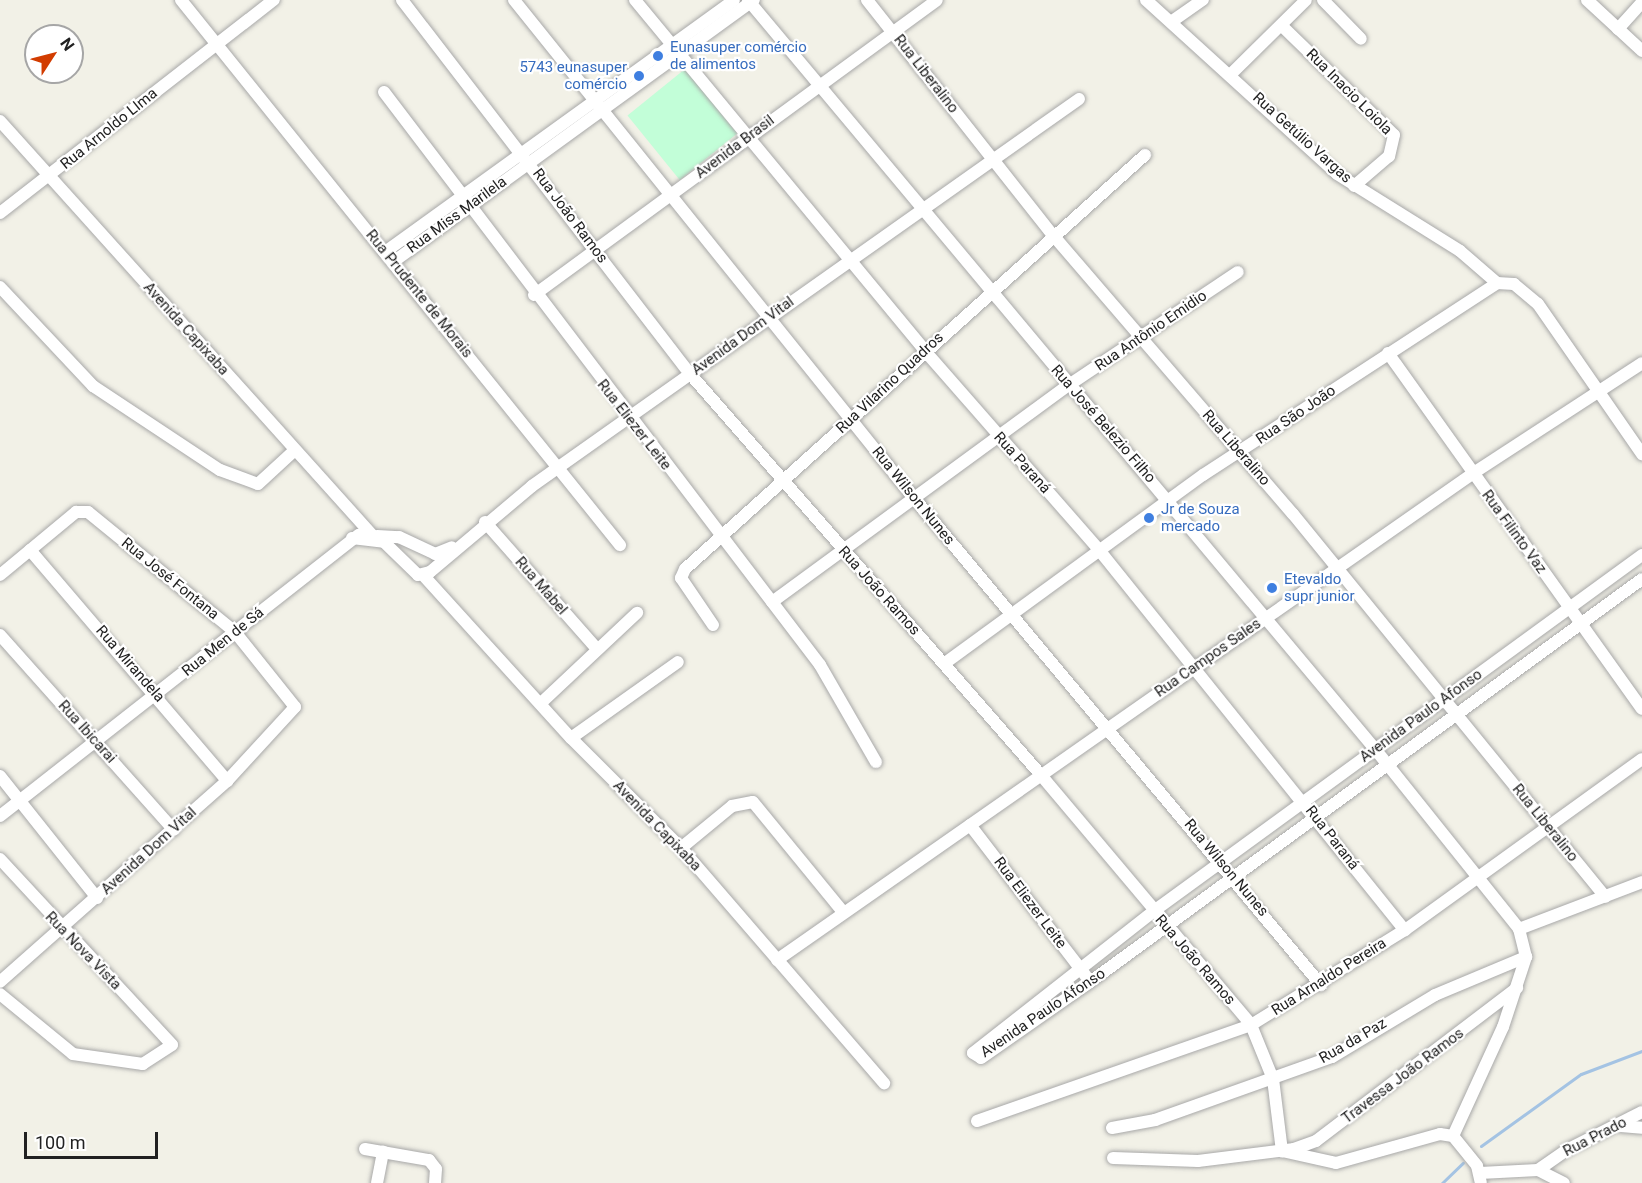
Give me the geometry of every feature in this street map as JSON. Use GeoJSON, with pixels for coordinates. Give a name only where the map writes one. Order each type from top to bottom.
{"type":"FeatureCollection","features":[{"type":"Feature","properties":{"kind":"street","name":"Rua Prudente de Morais"},"geometry":{"type":"LineString","coordinates":[[181,0],[620,545]]}},
{"type":"Feature","properties":{"kind":"street","name":"Rua Arnoldo LIma"},"geometry":{"type":"LineString","coordinates":[[0,213],[274,0]]}},
{"type":"Feature","properties":{"kind":"street","name":"Rua João Ramos"},"geometry":{"type":"LineString","coordinates":[[402,0],[526,157],[691,375],[842,550],[945,663],[1251,1025],[1273,1079],[1282,1151]]}},
{"type":"Feature","properties":{"kind":"street","name":"Rua Wilson Nunes"},"geometry":{"type":"LineString","coordinates":[[514,0],[604,111],[668,196],[915,498],[1106,728],[1235,877],[1321,985]]}},
{"type":"Feature","properties":{"kind":"street","name":"Rua Paraná"},"geometry":{"type":"LineString","coordinates":[[635,0],[999,439],[1099,550],[1405,930]]}},
{"type":"Feature","properties":{"kind":"street","name":"Rua Miss Marilela"},"geometry":{"type":"LineString","coordinates":[[389,257],[462,195],[604,111],[734,0]]}},
{"type":"Feature","properties":{"kind":"street","name":"Rua Liberalino"},"geometry":{"type":"LineString","coordinates":[[867,0],[1052,234],[1141,340],[1240,452],[1605,897]]}},
{"type":"Feature","properties":{"kind":"street","name":"Avenida Brasil"},"geometry":{"type":"LineString","coordinates":[[534,295],[596,252],[819,84],[937,0]]}},
{"type":"Feature","properties":{"kind":"street","name":"Rua Getúlio Vargas"},"geometry":{"type":"LineString","coordinates":[[1146,0],[1354,186],[1460,251],[1497,283]]}},
{"type":"Feature","properties":{"kind":"street"},"geometry":{"type":"LineString","coordinates":[[1171,22],[1203,0]]}},
{"type":"Feature","properties":{"kind":"street"},"geometry":{"type":"LineString","coordinates":[[1231,74],[1306,0]]}},
{"type":"Feature","properties":{"kind":"street"},"geometry":{"type":"LineString","coordinates":[[1323,0],[1361,39]]}},
{"type":"Feature","properties":{"kind":"street"},"geometry":{"type":"LineString","coordinates":[[1587,0],[1642,51]]}},
{"type":"Feature","properties":{"kind":"street","name":"Rua Miss Marilela"},"geometry":{"type":"LineString","coordinates":[[389,257],[470,206],[595,100],[677,51],[751,1]]}},
{"type":"Feature","properties":{"kind":"street","name":"Rua José Belezio Filho"},"geometry":{"type":"LineString","coordinates":[[751,1],[988,290],[1168,500],[1376,749],[1480,877],[1519,929]]}},
{"type":"Feature","properties":{"kind":"street"},"geometry":{"type":"LineString","coordinates":[[1618,29],[1642,2]]}},
{"type":"Feature","properties":{"kind":"street","name":"Rua Inacio Loiola"},"geometry":{"type":"LineString","coordinates":[[1282,26],[1394,135],[1389,156],[1354,186]]}},
{"type":"Feature","properties":{"kind":"street","name":"Rua Eliezer Leite"},"geometry":{"type":"LineString","coordinates":[[384,92],[534,295],[820,665],[876,762]]}},
{"type":"Feature","properties":{"kind":"street","name":"Avenida Dom Vital"},"geometry":{"type":"LineString","coordinates":[[419,573],[557,467],[691,375],[921,206],[1079,99]]}},
{"type":"Feature","properties":{"kind":"street","name":"Avenida Capixaba"},"geometry":{"type":"LineString","coordinates":[[0,121],[373,536]]}},
{"type":"Feature","properties":{"kind":"street","name":"Rua Vilarino Quadros"},"geometry":{"type":"LineString","coordinates":[[712,625],[681,578],[988,290],[1145,155]]}},
{"type":"Feature","properties":{"kind":"street","name":"Rua Antônio Emidio"},"geometry":{"type":"LineString","coordinates":[[772,602],[999,439],[1069,385],[1141,340],[1238,273]]}},
{"type":"Feature","properties":{"kind":"street"},"geometry":{"type":"LineString","coordinates":[[1497,283],[1514,284],[1538,304],[1642,454]]}},
{"type":"Feature","properties":{"kind":"street","name":"Rua São João"},"geometry":{"type":"LineString","coordinates":[[945,663],[1010,613],[1168,500],[1497,283]]}},
{"type":"Feature","properties":{"kind":"street"},"geometry":{"type":"LineString","coordinates":[[0,287],[93,386],[220,470],[258,484],[295,450]]}},
{"type":"Feature","properties":{"kind":"street","name":"Rua Filinto Vaz"},"geometry":{"type":"LineString","coordinates":[[1388,353],[1472,474],[1642,709]]}},
{"type":"Feature","properties":{"kind":"street","name":"Rua Campos Sales"},"geometry":{"type":"LineString","coordinates":[[777,960],[1472,474],[1642,363]]}},
{"type":"Feature","properties":{"kind":"street","name":"Rua José Fontana"},"geometry":{"type":"LineString","coordinates":[[30,549],[76,512],[88,512],[235,632],[292,702],[293,716]]}},
{"type":"Feature","properties":{"kind":"street","name":"Rua Mabel"},"geometry":{"type":"LineString","coordinates":[[485,522],[597,649]]}},
{"type":"Feature","properties":{"kind":"street"},"geometry":{"type":"LineString","coordinates":[[352,538],[399,537],[435,554],[461,542]]}},
{"type":"Feature","properties":{"kind":"street","name":"Avenida Capixaba"},"geometry":{"type":"LineString","coordinates":[[352,538],[384,542],[419,573],[571,738],[681,848],[884,1083]]}},
{"type":"Feature","properties":{"kind":"street","name":"Rua Men de Sá"},"geometry":{"type":"LineString","coordinates":[[0,816],[352,538]]}},
{"type":"Feature","properties":{"kind":"street"},"geometry":{"type":"LineString","coordinates":[[0,575],[30,549]]}},
{"type":"Feature","properties":{"kind":"street","name":"Rua Mirandela"},"geometry":{"type":"LineString","coordinates":[[30,549],[228,781]]}},
{"type":"Feature","properties":{"kind":"street","name":"Avenida Paulo Afonso"},"geometry":{"type":"LineString","coordinates":[[1642,555],[1154,911],[1081,970],[975,1050],[977,1058],[1090,982],[1235,877],[1314,816],[1388,765],[1454,712],[1642,579]]}},
{"type":"Feature","properties":{"kind":"street"},"geometry":{"type":"LineString","coordinates":[[541,703],[637,613]]}},
{"type":"Feature","properties":{"kind":"street","name":"Rua Ibicarai"},"geometry":{"type":"LineString","coordinates":[[0,635],[174,830]]}},
{"type":"Feature","properties":{"kind":"street"},"geometry":{"type":"LineString","coordinates":[[571,738],[678,662]]}},
{"type":"Feature","properties":{"kind":"street","name":"Avenida Dom Vital"},"geometry":{"type":"LineString","coordinates":[[0,982],[61,931],[228,781],[293,716]]}},
{"type":"Feature","properties":{"kind":"street","name":"Rua Arnaldo Pereira"},"geometry":{"type":"LineString","coordinates":[[977,1121],[1251,1025],[1321,985],[1405,930],[1549,829],[1642,759]]}},
{"type":"Feature","properties":{"kind":"street"},"geometry":{"type":"LineString","coordinates":[[0,776],[97,898]]}},
{"type":"Feature","properties":{"kind":"street"},"geometry":{"type":"LineString","coordinates":[[681,848],[732,806],[753,802],[843,912]]}},
{"type":"Feature","properties":{"kind":"street","name":"Rua Eliezer Leite"},"geometry":{"type":"LineString","coordinates":[[970,825],[1090,982]]}},
{"type":"Feature","properties":{"kind":"street","name":"Rua Nova Vista"},"geometry":{"type":"LineString","coordinates":[[0,859],[61,931],[170,1038],[168,1051],[143,1064],[74,1054],[0,994]]}},
{"type":"Feature","properties":{"kind":"street"},"geometry":{"type":"LineString","coordinates":[[1453,1136],[1517,988],[1526,957],[1519,929],[1642,882]]}},
{"type":"Feature","properties":{"kind":"street","name":"Rua da Paz"},"geometry":{"type":"LineString","coordinates":[[1112,1128],[1155,1120],[1332,1057],[1435,995],[1526,957]]}},
{"type":"Feature","properties":{"kind":"street","name":"Travessa João Ramos"},"geometry":{"type":"LineString","coordinates":[[1282,1151],[1316,1141],[1517,988]]}},
{"type":"Feature","properties":{"kind":"street","name":"Rua Prado"},"geometry":{"type":"LineString","coordinates":[[1539,1170],[1564,1151],[1621,1126],[1642,1112]]}},
{"type":"Feature","properties":{"kind":"street"},"geometry":{"type":"LineString","coordinates":[[1621,1126],[1642,1128]]}},
{"type":"Feature","properties":{"kind":"street"},"geometry":{"type":"LineString","coordinates":[[1113,1158],[1198,1161],[1282,1151],[1336,1163],[1440,1134],[1453,1136],[1481,1178],[1539,1170],[1564,1183]]}},
{"type":"Feature","properties":{"kind":"street"},"geometry":{"type":"LineString","coordinates":[[365,1149],[429,1160],[436,1169],[435,1183]]}},
{"type":"Feature","properties":{"kind":"street"},"geometry":{"type":"LineString","coordinates":[[377,1183],[383,1152]]}},
{"type":"Feature","properties":{"kind":"green space"},"geometry":{"type":"Polygon","coordinates":[[[685,69],[737,134],[680,180],[627,116],[685,69]]]}},
{"type":"Feature","properties":{"kind":"waterway"},"geometry":{"type":"LineString","coordinates":[[1481,1146],[1581,1074],[1642,1051]]}},
{"type":"Feature","properties":{"kind":"waterway"},"geometry":{"type":"LineString","coordinates":[[1442,1183],[1463,1163]]}},
{"type":"Feature","properties":{"kind":"place","name":"Eunasuper comércio de alimentos"},"geometry":{"type":"Point","coordinates":[658,56]}},
{"type":"Feature","properties":{"kind":"place","name":"5743 eunasuper comércio"},"geometry":{"type":"Point","coordinates":[639,76]}},
{"type":"Feature","properties":{"kind":"place","name":"Jr de Souza mercado"},"geometry":{"type":"Point","coordinates":[1149,518]}},
{"type":"Feature","properties":{"kind":"place","name":"Etevaldo supr junior"},"geometry":{"type":"Point","coordinates":[1272,588]}}]}
